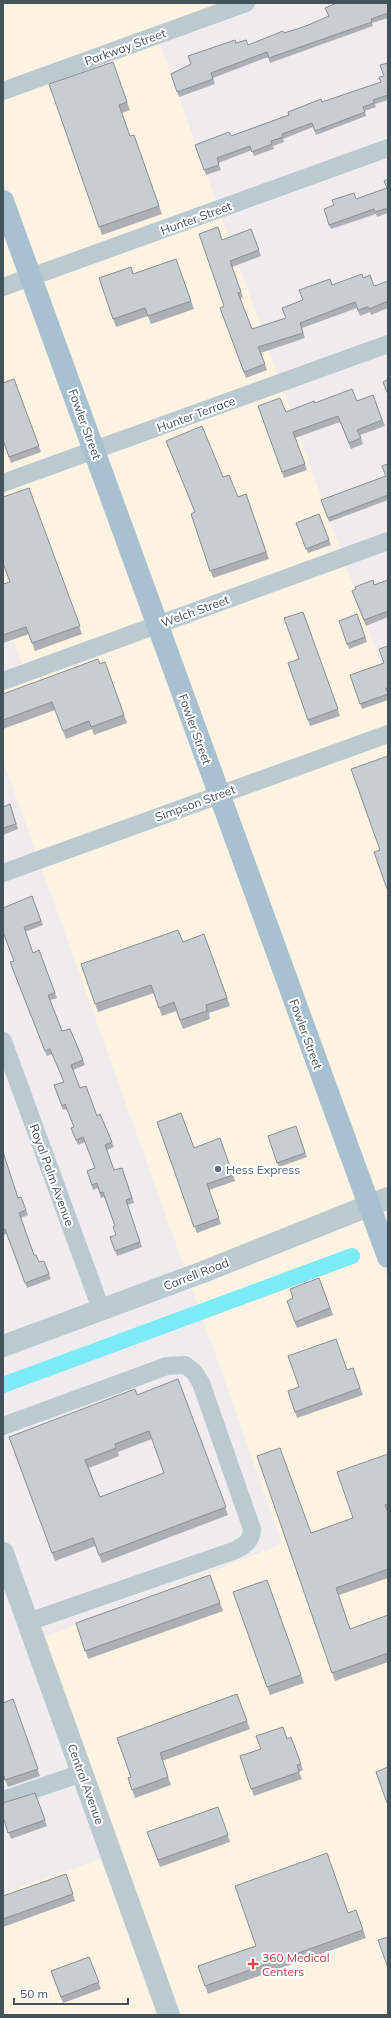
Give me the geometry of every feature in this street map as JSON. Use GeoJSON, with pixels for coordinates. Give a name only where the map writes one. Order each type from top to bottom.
{"type":"FeatureCollection","features":[{"type":"Feature","properties":{"kind":"main road","name":"Fowler Street"},"geometry":{"type":"LineString","coordinates":[[3,201],[218,794],[378,1201],[388,1257]]}},
{"type":"Feature","properties":{"kind":"street","name":"Parkway Street"},"geometry":{"type":"LineString","coordinates":[[3,91],[246,3]]}},
{"type":"Feature","properties":{"kind":"street","name":"Hunter Street"},"geometry":{"type":"LineString","coordinates":[[3,287],[388,148]]}},
{"type":"Feature","properties":{"kind":"street","name":"Hunter Terrace"},"geometry":{"type":"LineString","coordinates":[[3,484],[388,344]]}},
{"type":"Feature","properties":{"kind":"street","name":"Welch Street"},"geometry":{"type":"LineString","coordinates":[[3,681],[388,541]]}},
{"type":"Feature","properties":{"kind":"street","name":"Simpson Street"},"geometry":{"type":"LineString","coordinates":[[3,873],[218,794],[388,734]]}},
{"type":"Feature","properties":{"kind":"street","name":"Royal Palm Avenue"},"geometry":{"type":"LineString","coordinates":[[3,1041],[101,1309]]}},
{"type":"Feature","properties":{"kind":"street","name":"Carrell Road"},"geometry":{"type":"LineString","coordinates":[[3,1346],[203,1272],[378,1201]]}},
{"type":"Feature","properties":{"kind":"street"},"geometry":{"type":"LineString","coordinates":[[3,1426],[167,1366],[185,1365],[194,1372],[201,1383],[252,1529],[250,1539],[245,1545],[236,1550],[28,1622]]}},
{"type":"Feature","properties":{"kind":"street","name":"Central Avenue"},"geometry":{"type":"LineString","coordinates":[[3,1553],[169,2015]]}},
{"type":"Feature","properties":{"kind":"street"},"geometry":{"type":"LineString","coordinates":[[3,1800],[82,1773]]}},
{"type":"Feature","properties":{"kind":"shaded area"},"geometry":{"type":"Polygon","coordinates":[[[3,3],[240,3],[156,33],[388,684],[388,1189],[373,1194],[3,177],[3,3]]]}},
{"type":"Feature","properties":{"kind":"shaded area"},"geometry":{"type":"Polygon","coordinates":[[[3,223],[358,1199],[185,1269],[3,760],[3,677],[24,669],[3,611],[3,223]]]}},
{"type":"Feature","properties":{"kind":"shaded area"},"geometry":{"type":"Polygon","coordinates":[[[364,1216],[388,1280],[388,2015],[177,2015],[42,1638],[282,1544],[191,1285],[364,1216]]]}},
{"type":"Feature","properties":{"kind":"shaded area"},"geometry":{"type":"Polygon","coordinates":[[[104,1858],[160,2015],[3,2015],[3,1893],[104,1858]]]}},
{"type":"Feature","properties":{"kind":"building"},"geometry":{"type":"Polygon","coordinates":[[[337,3],[388,3],[388,13],[371,19],[372,22],[269,58],[267,52],[211,73],[213,79],[177,92],[171,74],[191,64],[188,56],[235,40],[236,43],[246,40],[248,45],[283,31],[284,33],[306,26],[329,16],[325,8],[337,3]]]}},
{"type":"Feature","properties":{"kind":"building"},"geometry":{"type":"Polygon","coordinates":[[[113,62],[127,102],[119,105],[130,136],[134,135],[159,206],[99,227],[49,84],[113,62]]]}},
{"type":"Feature","properties":{"kind":"building"},"geometry":{"type":"Polygon","coordinates":[[[388,63],[388,95],[373,100],[374,103],[363,107],[365,112],[315,131],[312,123],[282,134],[283,137],[271,141],[272,144],[252,152],[250,146],[217,158],[219,165],[204,170],[195,145],[229,132],[231,136],[289,115],[288,112],[321,99],[322,102],[381,82],[379,77],[384,76],[380,65],[388,63]]]}},
{"type":"Feature","properties":{"kind":"building"},"geometry":{"type":"Polygon","coordinates":[[[388,179],[388,208],[375,212],[374,209],[329,225],[324,209],[334,205],[332,200],[354,193],[356,199],[387,188],[384,181],[388,179]]]}},
{"type":"Feature","properties":{"kind":"building"},"geometry":{"type":"Polygon","coordinates":[[[218,227],[222,240],[251,229],[259,250],[230,261],[241,292],[238,293],[252,329],[286,318],[282,308],[303,300],[299,290],[330,279],[332,285],[362,274],[363,278],[370,275],[374,286],[388,281],[388,301],[369,309],[368,307],[358,310],[355,302],[300,323],[303,333],[258,347],[265,364],[244,372],[220,308],[224,306],[199,234],[218,227]]]}},
{"type":"Feature","properties":{"kind":"building"},"geometry":{"type":"Polygon","coordinates":[[[176,259],[191,301],[148,316],[145,308],[113,319],[99,278],[131,267],[133,274],[176,259]]]}},
{"type":"Feature","properties":{"kind":"building"},"geometry":{"type":"Polygon","coordinates":[[[14,379],[39,446],[9,457],[3,440],[3,383],[14,379]]]}},
{"type":"Feature","properties":{"kind":"building"},"geometry":{"type":"Polygon","coordinates":[[[388,379],[388,395],[383,382],[388,379]]]}},
{"type":"Feature","properties":{"kind":"building"},"geometry":{"type":"Polygon","coordinates":[[[352,389],[357,401],[373,395],[382,420],[357,430],[361,438],[349,443],[338,416],[293,432],[305,464],[282,472],[258,406],[280,398],[286,412],[352,389]]]}},
{"type":"Feature","properties":{"kind":"building"},"geometry":{"type":"Polygon","coordinates":[[[202,426],[223,477],[229,475],[238,497],[246,494],[266,552],[210,571],[191,514],[195,512],[166,441],[202,426]]]}},
{"type":"Feature","properties":{"kind":"building"},"geometry":{"type":"Polygon","coordinates":[[[388,464],[388,495],[328,518],[321,500],[386,476],[382,466],[388,464]]]}},
{"type":"Feature","properties":{"kind":"building"},"geometry":{"type":"Polygon","coordinates":[[[29,488],[80,626],[32,643],[26,627],[3,635],[3,584],[10,582],[3,563],[3,497],[29,488]]]}},
{"type":"Feature","properties":{"kind":"building"},"geometry":{"type":"Polygon","coordinates":[[[319,514],[329,540],[306,549],[296,523],[319,514]]]}},
{"type":"Feature","properties":{"kind":"building"},"geometry":{"type":"Polygon","coordinates":[[[373,580],[374,585],[388,580],[388,611],[364,620],[352,591],[356,589],[355,587],[373,580]]]}},
{"type":"Feature","properties":{"kind":"building"},"geometry":{"type":"Polygon","coordinates":[[[303,612],[338,709],[308,720],[288,663],[299,659],[284,618],[303,612]]]}},
{"type":"Feature","properties":{"kind":"building"},"geometry":{"type":"Polygon","coordinates":[[[357,614],[365,637],[347,644],[339,621],[357,614]]]}},
{"type":"Feature","properties":{"kind":"building"},"geometry":{"type":"Polygon","coordinates":[[[388,646],[388,687],[386,688],[388,694],[360,704],[350,675],[384,663],[379,649],[388,646]]]}},
{"type":"Feature","properties":{"kind":"building"},"geometry":{"type":"Polygon","coordinates":[[[98,659],[100,664],[105,662],[124,715],[91,727],[89,721],[63,731],[52,702],[3,720],[3,694],[98,659]]]}},
{"type":"Feature","properties":{"kind":"building"},"geometry":{"type":"Polygon","coordinates":[[[388,756],[387,889],[374,852],[380,850],[351,769],[388,756]]]}},
{"type":"Feature","properties":{"kind":"building"},"geometry":{"type":"Polygon","coordinates":[[[10,804],[16,824],[3,828],[3,807],[10,804]]]}},
{"type":"Feature","properties":{"kind":"building"},"geometry":{"type":"Polygon","coordinates":[[[32,896],[41,921],[24,927],[33,953],[39,950],[55,993],[48,995],[62,1031],[70,1029],[83,1060],[71,1065],[80,1088],[86,1086],[97,1116],[100,1114],[112,1142],[105,1145],[114,1170],[122,1168],[132,1198],[126,1200],[140,1242],[115,1251],[110,1237],[116,1235],[113,1227],[115,1226],[103,1192],[100,1193],[97,1183],[92,1185],[87,1171],[95,1168],[83,1137],[76,1140],[71,1128],[74,1127],[65,1104],[62,1106],[54,1085],[64,1082],[50,1049],[45,1051],[10,962],[14,961],[3,932],[3,908],[32,896]]]}},
{"type":"Feature","properties":{"kind":"building"},"geometry":{"type":"Polygon","coordinates":[[[178,930],[183,942],[204,934],[227,998],[206,1005],[207,1011],[180,1020],[174,1002],[159,1008],[151,985],[95,1004],[81,964],[178,930]]]}},
{"type":"Feature","properties":{"kind":"building"},"geometry":{"type":"Polygon","coordinates":[[[181,1113],[194,1148],[220,1138],[233,1175],[207,1184],[219,1218],[194,1227],[157,1122],[181,1113]]]}},
{"type":"Feature","properties":{"kind":"building"},"geometry":{"type":"Polygon","coordinates":[[[296,1126],[305,1153],[277,1163],[268,1136],[296,1126]]]}},
{"type":"Feature","properties":{"kind":"building"},"geometry":{"type":"Polygon","coordinates":[[[3,1152],[18,1198],[21,1197],[26,1210],[19,1213],[34,1255],[36,1255],[39,1262],[44,1261],[49,1274],[25,1283],[5,1229],[3,1230],[3,1152]]]}},
{"type":"Feature","properties":{"kind":"building"},"geometry":{"type":"Polygon","coordinates":[[[319,1278],[330,1308],[295,1322],[287,1301],[293,1298],[290,1289],[319,1278]]]}},
{"type":"Feature","properties":{"kind":"building"},"geometry":{"type":"Polygon","coordinates":[[[336,1339],[347,1370],[353,1368],[360,1388],[295,1412],[288,1391],[299,1387],[288,1356],[336,1339]]]}},
{"type":"Feature","properties":{"kind":"building"},"geometry":{"type":"Polygon","coordinates":[[[178,1379],[226,1507],[99,1555],[93,1538],[52,1553],[9,1437],[135,1389],[137,1395],[178,1379]],[[149,1431],[115,1444],[116,1448],[85,1460],[100,1497],[164,1473],[149,1431]]]}},
{"type":"Feature","properties":{"kind":"building"},"geometry":{"type":"Polygon","coordinates":[[[280,1448],[311,1533],[353,1518],[337,1472],[388,1454],[388,1504],[385,1505],[388,1512],[388,1569],[336,1588],[350,1629],[388,1615],[388,1653],[332,1673],[257,1456],[280,1448]]]}},
{"type":"Feature","properties":{"kind":"building"},"geometry":{"type":"Polygon","coordinates":[[[210,1575],[220,1603],[85,1651],[76,1623],[210,1575]]]}},
{"type":"Feature","properties":{"kind":"building"},"geometry":{"type":"Polygon","coordinates":[[[267,1580],[301,1675],[267,1687],[233,1592],[267,1580]]]}},
{"type":"Feature","properties":{"kind":"building"},"geometry":{"type":"Polygon","coordinates":[[[237,1694],[247,1721],[160,1753],[168,1777],[132,1790],[128,1778],[131,1777],[117,1738],[237,1694]]]}},
{"type":"Feature","properties":{"kind":"building"},"geometry":{"type":"Polygon","coordinates":[[[13,1699],[38,1769],[5,1780],[3,1773],[3,1703],[13,1699]]]}},
{"type":"Feature","properties":{"kind":"building"},"geometry":{"type":"Polygon","coordinates":[[[283,1727],[287,1739],[291,1737],[301,1764],[297,1765],[299,1772],[251,1789],[240,1756],[261,1749],[256,1736],[283,1727]]]}},
{"type":"Feature","properties":{"kind":"building"},"geometry":{"type":"Polygon","coordinates":[[[388,1767],[388,1803],[387,1803],[376,1772],[388,1767]]]}},
{"type":"Feature","properties":{"kind":"building"},"geometry":{"type":"Polygon","coordinates":[[[35,1793],[45,1820],[8,1833],[3,1817],[3,1803],[35,1793]]]}},
{"type":"Feature","properties":{"kind":"building"},"geometry":{"type":"Polygon","coordinates":[[[218,1807],[228,1835],[158,1860],[147,1832],[218,1807]]]}},
{"type":"Feature","properties":{"kind":"building"},"geometry":{"type":"Polygon","coordinates":[[[327,1853],[348,1913],[356,1910],[363,1930],[205,1986],[198,1966],[256,1946],[235,1886],[327,1853]]]}},
{"type":"Feature","properties":{"kind":"building"},"geometry":{"type":"Polygon","coordinates":[[[66,1874],[73,1894],[3,1919],[3,1896],[66,1874]]]}},
{"type":"Feature","properties":{"kind":"building"},"geometry":{"type":"Polygon","coordinates":[[[388,1937],[388,1968],[378,1940],[388,1937]]]}},
{"type":"Feature","properties":{"kind":"building"},"geometry":{"type":"Polygon","coordinates":[[[89,1957],[99,1982],[61,1997],[51,1971],[89,1957]]]}},
{"type":"Feature","properties":{"kind":"waterway"},"geometry":{"type":"LineString","coordinates":[[3,1385],[352,1256]]}},
{"type":"Feature","properties":{"kind":"place","name":"Hess Express"},"geometry":{"type":"Point","coordinates":[218,1169]}},
{"type":"Feature","properties":{"kind":"place","name":"360 Medical Centers"},"geometry":{"type":"Point","coordinates":[253,1964]}}]}
